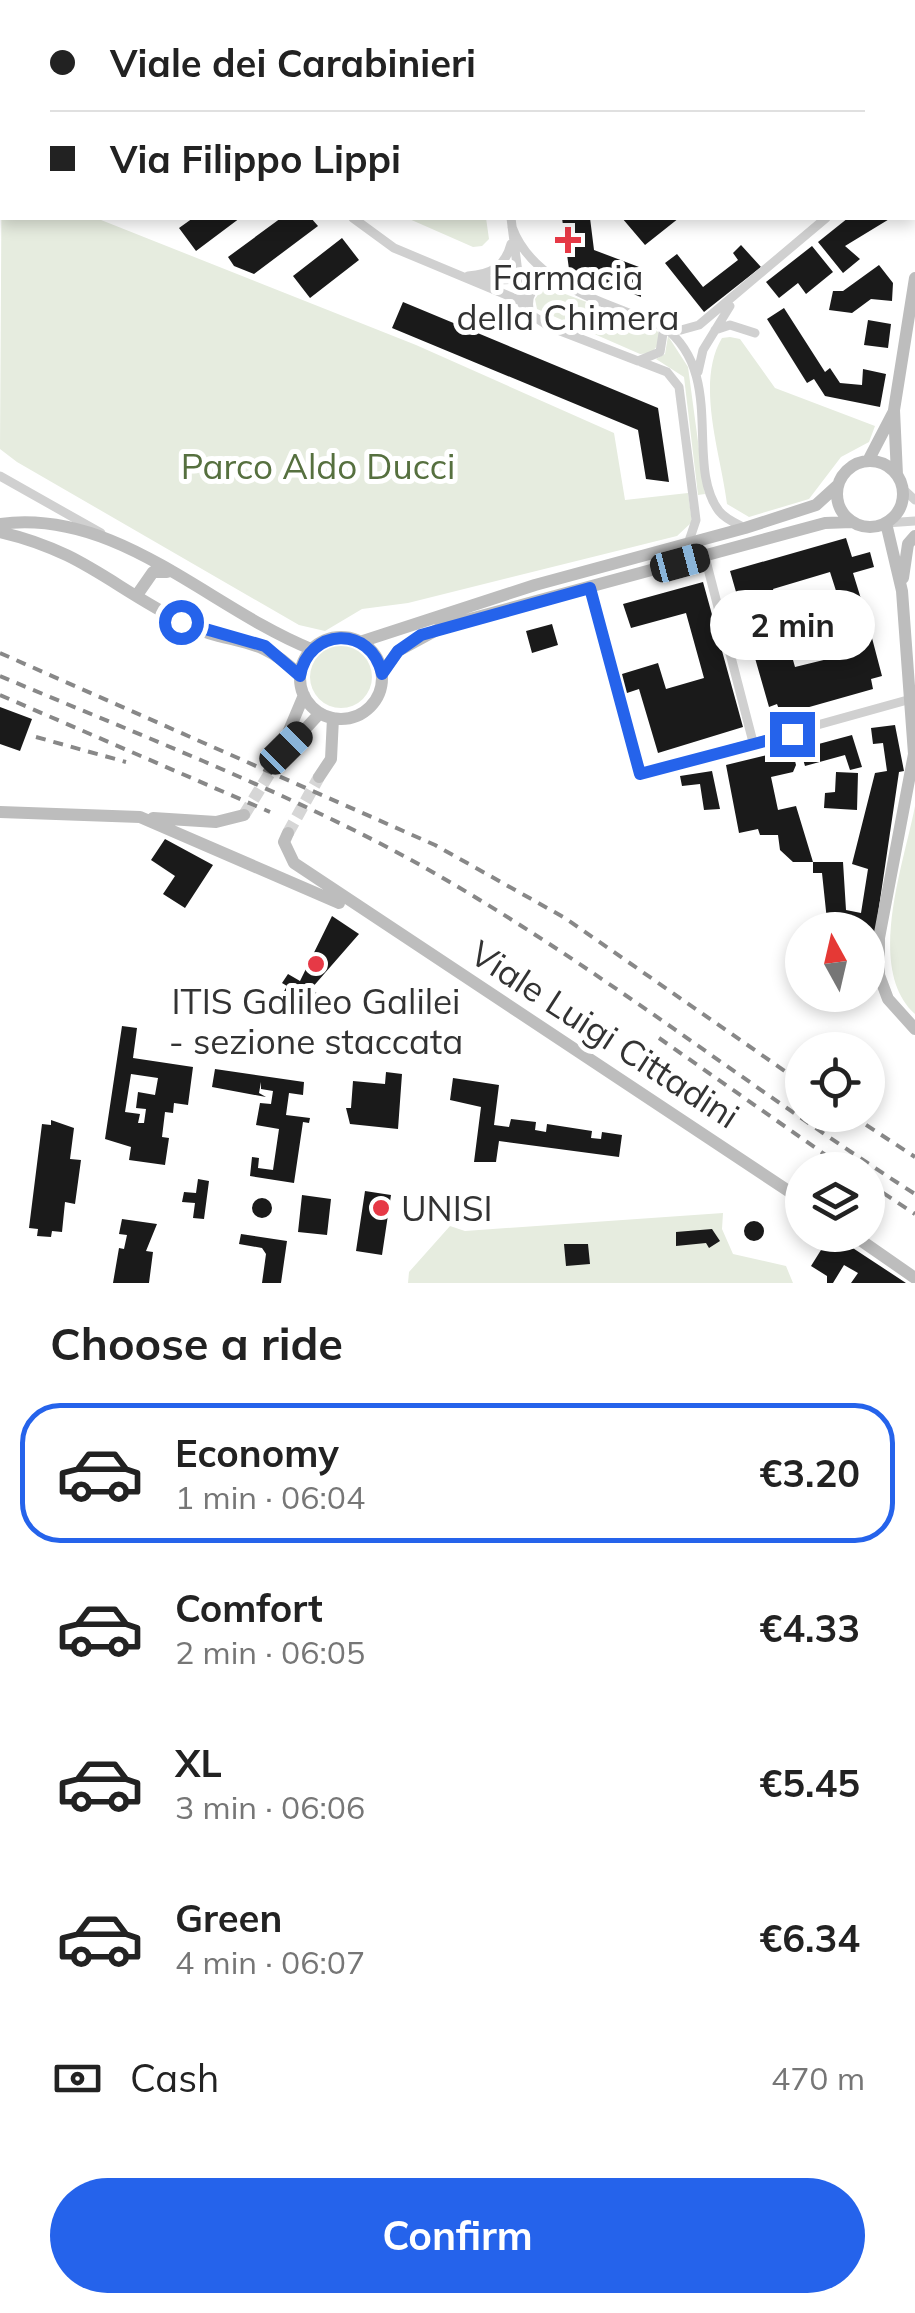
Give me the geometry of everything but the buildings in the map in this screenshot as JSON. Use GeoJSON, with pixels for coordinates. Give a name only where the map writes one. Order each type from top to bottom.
{"type":"FeatureCollection","features":[{"type":"Feature","properties":{"kind":"main road"},"geometry":{"type":"LineString","coordinates":[[899,481],[879,462],[868,462],[849,469],[838,486],[816,505],[535,585],[360,642],[334,637],[311,649],[300,676],[304,696],[274,766],[326,716],[365,711],[376,698],[382,674],[398,651],[421,635],[824,523],[852,522],[869,527],[886,523],[900,508],[899,481],[894,410],[915,278]]}},
{"type":"Feature","properties":{"kind":"main road"},"geometry":{"type":"LineString","coordinates":[[868,462],[894,410]]}},
{"type":"Feature","properties":{"kind":"main road"},"geometry":{"type":"LineString","coordinates":[[838,486],[839,506],[852,522]]}},
{"type":"Feature","properties":{"kind":"main road"},"geometry":{"type":"LineString","coordinates":[[886,523],[902,591],[914,754],[880,938],[879,974],[888,1000],[915,1029]]}},
{"type":"Feature","properties":{"kind":"main road"},"geometry":{"type":"LineString","coordinates":[[0,524],[61,524],[107,537],[273,634],[311,649]]}},
{"type":"Feature","properties":{"kind":"main road"},"geometry":{"type":"LineString","coordinates":[[0,532],[54,546],[195,628],[265,646],[300,676]]}},
{"type":"Feature","properties":{"kind":"main road"},"geometry":{"type":"LineString","coordinates":[[902,591],[908,544],[915,536]]}},
{"type":"Feature","properties":{"kind":"main road"},"geometry":{"type":"LineString","coordinates":[[137,595],[153,572],[169,572]]}},
{"type":"Feature","properties":{"kind":"main road"},"geometry":{"type":"LineString","coordinates":[[360,642],[375,655],[382,674]]}},
{"type":"Feature","properties":{"kind":"main road"},"geometry":{"type":"LineString","coordinates":[[304,696],[326,716],[331,759],[319,777]]}},
{"type":"Feature","properties":{"kind":"main road"},"geometry":{"type":"LineString","coordinates":[[0,812],[216,822],[244,815]]}},
{"type":"Feature","properties":{"kind":"main road"},"geometry":{"type":"LineString","coordinates":[[140,817],[373,920]]}},
{"type":"Feature","properties":{"kind":"main road"},"geometry":{"type":"LineString","coordinates":[[287,835],[287,853],[294,863],[373,920]]}},
{"type":"Feature","properties":{"kind":"main road","name":"Viale Luigi Cittadini"},"geometry":{"type":"LineString","coordinates":[[373,920],[785,1189]]}},
{"type":"Feature","properties":{"kind":"main road"},"geometry":{"type":"LineString","coordinates":[[878,1252],[915,1278]]}},
{"type":"Feature","properties":{"kind":"street"},"geometry":{"type":"LineString","coordinates":[[355,220],[394,248],[521,301]]}},
{"type":"Feature","properties":{"kind":"street"},"geometry":{"type":"LineString","coordinates":[[664,327],[690,329],[736,298],[824,220]]}},
{"type":"Feature","properties":{"kind":"street"},"geometry":{"type":"LineString","coordinates":[[465,276],[487,274],[502,265],[512,227]]}},
{"type":"Feature","properties":{"kind":"street"},"geometry":{"type":"LineString","coordinates":[[512,227],[521,301],[530,314],[550,327],[666,372],[678,387],[696,520],[688,544]]}},
{"type":"Feature","properties":{"kind":"street"},"geometry":{"type":"LineString","coordinates":[[512,227],[530,261],[550,278],[664,327],[680,340],[697,375],[710,494],[721,514],[745,528]]}},
{"type":"Feature","properties":{"kind":"street"},"geometry":{"type":"LineString","coordinates":[[476,281],[550,278]]}},
{"type":"Feature","properties":{"kind":"street"},"geometry":{"type":"LineString","coordinates":[[530,314],[527,303],[533,288],[550,278]]}},
{"type":"Feature","properties":{"kind":"street"},"geometry":{"type":"LineString","coordinates":[[697,375],[713,331],[736,298]]}},
{"type":"Feature","properties":{"kind":"street"},"geometry":{"type":"LineString","coordinates":[[713,331],[730,326],[754,333]]}},
{"type":"Feature","properties":{"kind":"street"},"geometry":{"type":"LineString","coordinates":[[638,361],[660,352],[664,327]]}},
{"type":"Feature","properties":{"kind":"street"},"geometry":{"type":"LineString","coordinates":[[0,476],[107,537]]}},
{"type":"Feature","properties":{"kind":"street"},"geometry":{"type":"LineString","coordinates":[[899,481],[915,500]]}},
{"type":"Feature","properties":{"kind":"street"},"geometry":{"type":"LineString","coordinates":[[886,523],[915,521]]}},
{"type":"Feature","properties":{"kind":"street"},"geometry":{"type":"LineString","coordinates":[[705,556],[753,742]]}},
{"type":"Feature","properties":{"kind":"street"},"geometry":{"type":"LineString","coordinates":[[590,588],[640,774],[911,699]]}},
{"type":"Feature","properties":{"kind":"green space","name":"Parco Aldo Ducci"},"geometry":{"type":"Polygon","coordinates":[[[1,220],[101,220],[416,345],[614,433],[625,500],[688,493],[692,522],[677,536],[408,603],[362,609],[325,631],[299,625],[0,449],[1,220]]]}},
{"type":"Feature","properties":{"kind":"green space"},"geometry":{"type":"Polygon","coordinates":[[[412,220],[486,220],[489,239],[482,246],[473,247],[412,220]]]}},
{"type":"Feature","properties":{"kind":"green space"},"geometry":{"type":"Polygon","coordinates":[[[544,286],[653,327],[659,333],[659,344],[651,353],[640,354],[537,309],[535,299],[544,286]]]}},
{"type":"Feature","properties":{"kind":"green space"},"geometry":{"type":"Polygon","coordinates":[[[668,336],[688,367],[705,494],[698,495],[684,377],[656,359],[665,354],[668,336]]]}},
{"type":"Feature","properties":{"kind":"green space"},"geometry":{"type":"Polygon","coordinates":[[[722,338],[740,339],[775,388],[875,426],[869,442],[841,457],[809,499],[749,517],[727,504],[712,419],[714,356],[722,338]]]}},
{"type":"Feature","properties":{"kind":"green space"},"geometry":{"type":"Polygon","coordinates":[[[341,646],[363,655],[372,677],[363,699],[341,708],[319,699],[310,677],[319,655],[341,646]]]}},
{"type":"Feature","properties":{"kind":"green space"},"geometry":{"type":"Polygon","coordinates":[[[915,806],[915,1014],[900,995],[892,971],[890,944],[897,885],[915,806]]]}},
{"type":"Feature","properties":{"kind":"green space"},"geometry":{"type":"Polygon","coordinates":[[[723,1213],[722,1229],[733,1254],[786,1266],[793,1283],[408,1283],[409,1272],[450,1226],[465,1231],[723,1213]]]}},
{"type":"Feature","properties":{"kind":"tunnel"},"geometry":{"type":"LineString","coordinates":[[244,815],[274,766]]}},
{"type":"Feature","properties":{"kind":"tunnel"},"geometry":{"type":"LineString","coordinates":[[288,833],[319,777]]}},
{"type":"Feature","properties":{"kind":"railway"},"geometry":{"type":"LineString","coordinates":[[0,653],[435,845],[565,918],[785,1071]]}},
{"type":"Feature","properties":{"kind":"railway"},"geometry":{"type":"LineString","coordinates":[[0,676],[268,790],[422,866],[610,984],[915,1194]]}},
{"type":"Feature","properties":{"kind":"railway"},"geometry":{"type":"LineString","coordinates":[[0,695],[270,812]]}},
{"type":"Feature","properties":{"kind":"railway"},"geometry":{"type":"LineString","coordinates":[[36,737],[126,762]]}},
{"type":"Feature","properties":{"kind":"railway"},"geometry":{"type":"LineString","coordinates":[[659,1038],[821,1152]]}},
{"type":"Feature","properties":{"kind":"railway"},"geometry":{"type":"LineString","coordinates":[[877,1132],[915,1157]]}},
{"type":"Feature","properties":{"kind":"railway"},"geometry":{"type":"LineString","coordinates":[[885,1194],[915,1214]]}},
{"type":"Feature","properties":{"kind":"place","name":"Farmacia della Chimera"},"geometry":{"type":"Point","coordinates":[568,240]}},
{"type":"Feature","properties":{"kind":"place","name":"ITIS Galileo Galilei - sezione staccata"},"geometry":{"type":"Point","coordinates":[316,964]}},
{"type":"Feature","properties":{"kind":"place","name":"UNISI"},"geometry":{"type":"Point","coordinates":[381,1208]}},
{"type":"Feature","properties":{"kind":"route"},"geometry":{"type":"LineString","coordinates":[[181,622],[205,632],[265,646],[300,676],[311,649],[334,637],[348,638],[371,650],[382,674],[390,659],[421,635],[590,588],[640,774],[792,734]]}}]}
